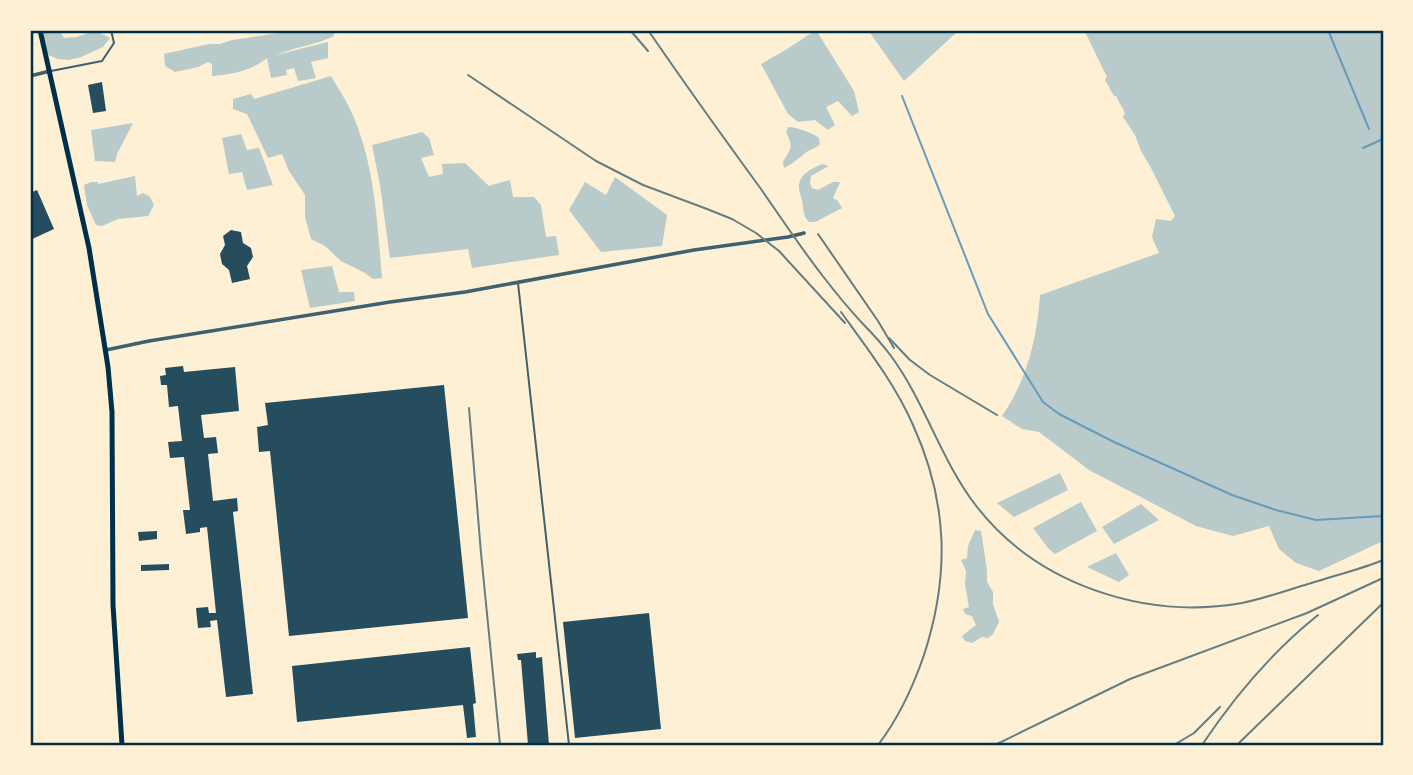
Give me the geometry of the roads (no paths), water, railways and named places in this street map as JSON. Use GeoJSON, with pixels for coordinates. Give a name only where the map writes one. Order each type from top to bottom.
{"type":"FeatureCollection","features":[{"type":"Feature","properties":{"kind":"main road"},"geometry":{"type":"LineString","coordinates":[[40,30],[89,248],[106,349],[112,412],[113,605],[122,745]]}},
{"type":"Feature","properties":{"kind":"street"},"geometry":{"type":"LineString","coordinates":[[30,76],[50,72]]}},
{"type":"Feature","properties":{"kind":"street"},"geometry":{"type":"LineString","coordinates":[[106,349],[465,292],[694,250],[804,233]]}},
{"type":"Feature","properties":{"kind":"lane"},"geometry":{"type":"LineString","coordinates":[[50,72],[102,61],[114,43],[111,30]]}},
{"type":"Feature","properties":{"kind":"lane"},"geometry":{"type":"LineString","coordinates":[[518,282],[569,745]]}},
{"type":"Feature","properties":{"kind":"waterway"},"geometry":{"type":"LineString","coordinates":[[1328,30],[1369,129]]}},
{"type":"Feature","properties":{"kind":"waterway"},"geometry":{"type":"LineString","coordinates":[[902,96],[988,314],[1043,402],[1059,414],[1114,442],[1232,495],[1276,510],[1316,520],[1383,516]]}},
{"type":"Feature","properties":{"kind":"waterway"},"geometry":{"type":"LineString","coordinates":[[1363,148],[1383,139]]}},
{"type":"Feature","properties":{"kind":"railway"},"geometry":{"type":"LineString","coordinates":[[630,30],[648,51]]}},
{"type":"Feature","properties":{"kind":"railway"},"geometry":{"type":"LineString","coordinates":[[648,30],[814,265],[891,356],[914,393],[953,470],[977,507],[1002,534],[1030,557],[1062,576],[1096,591],[1132,601],[1205,607],[1261,598],[1383,560]]}},
{"type":"Feature","properties":{"kind":"railway"},"geometry":{"type":"LineString","coordinates":[[468,75],[596,161],[643,185],[732,219],[756,233],[779,251],[845,323]]}},
{"type":"Feature","properties":{"kind":"railway"},"geometry":{"type":"LineString","coordinates":[[818,234],[894,348]]}},
{"type":"Feature","properties":{"kind":"railway"},"geometry":{"type":"LineString","coordinates":[[841,312],[906,410],[925,454],[939,511],[941,567],[932,625],[915,679],[878,745]]}},
{"type":"Feature","properties":{"kind":"railway"},"geometry":{"type":"LineString","coordinates":[[889,338],[910,360],[930,375],[997,415]]}},
{"type":"Feature","properties":{"kind":"railway"},"geometry":{"type":"LineString","coordinates":[[469,408],[500,745]]}},
{"type":"Feature","properties":{"kind":"railway"},"geometry":{"type":"LineString","coordinates":[[995,745],[1130,679],[1307,613],[1383,578]]}},
{"type":"Feature","properties":{"kind":"railway"},"geometry":{"type":"LineString","coordinates":[[1239,743],[1383,603]]}},
{"type":"Feature","properties":{"kind":"railway"},"geometry":{"type":"LineString","coordinates":[[1202,745],[1255,676],[1285,644],[1318,615]]}},
{"type":"Feature","properties":{"kind":"railway"},"geometry":{"type":"LineString","coordinates":[[1174,745],[1194,733],[1220,707]]}}]}
